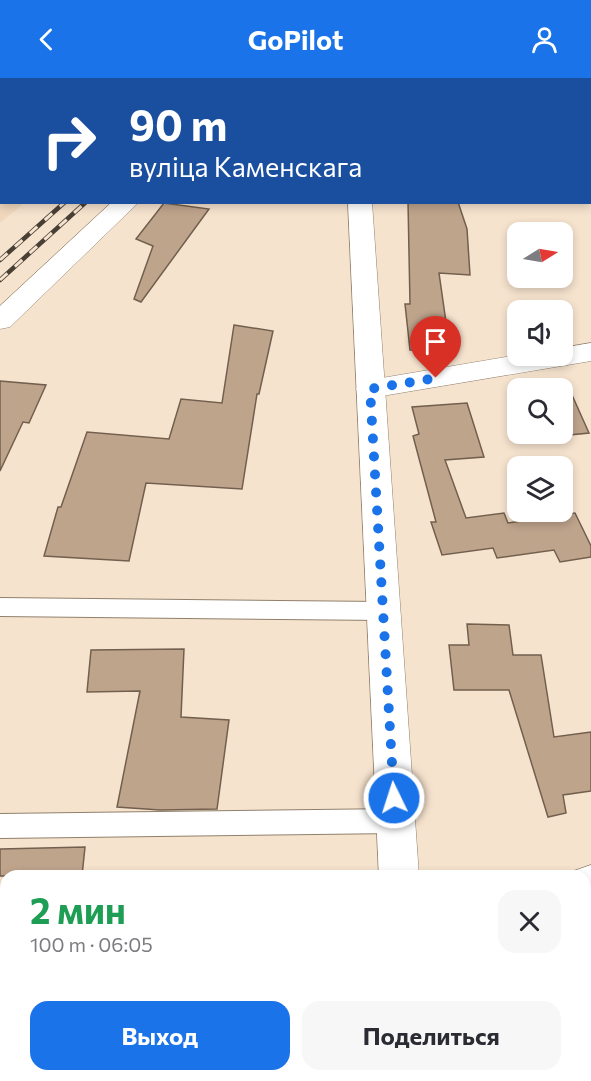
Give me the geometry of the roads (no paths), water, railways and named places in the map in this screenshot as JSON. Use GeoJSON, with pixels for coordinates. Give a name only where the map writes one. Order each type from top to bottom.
{"type":"FeatureCollection","features":[{"type":"Feature","properties":{"kind":"main road"},"geometry":{"type":"LineString","coordinates":[[0,321],[125,204]]}},
{"type":"Feature","properties":{"kind":"main road"},"geometry":{"type":"LineString","coordinates":[[360,204],[399,870]]}},
{"type":"Feature","properties":{"kind":"main road"},"geometry":{"type":"LineString","coordinates":[[370,389],[591,352]]}},
{"type":"Feature","properties":{"kind":"lane"},"geometry":{"type":"LineString","coordinates":[[0,607],[382,611]]}},
{"type":"Feature","properties":{"kind":"lane"},"geometry":{"type":"LineString","coordinates":[[0,826],[396,821]]}},
{"type":"Feature","properties":{"kind":"railway"},"geometry":{"type":"LineString","coordinates":[[0,260],[63,204]]}},
{"type":"Feature","properties":{"kind":"railway"},"geometry":{"type":"LineString","coordinates":[[0,280],[84,204]]}}]}
